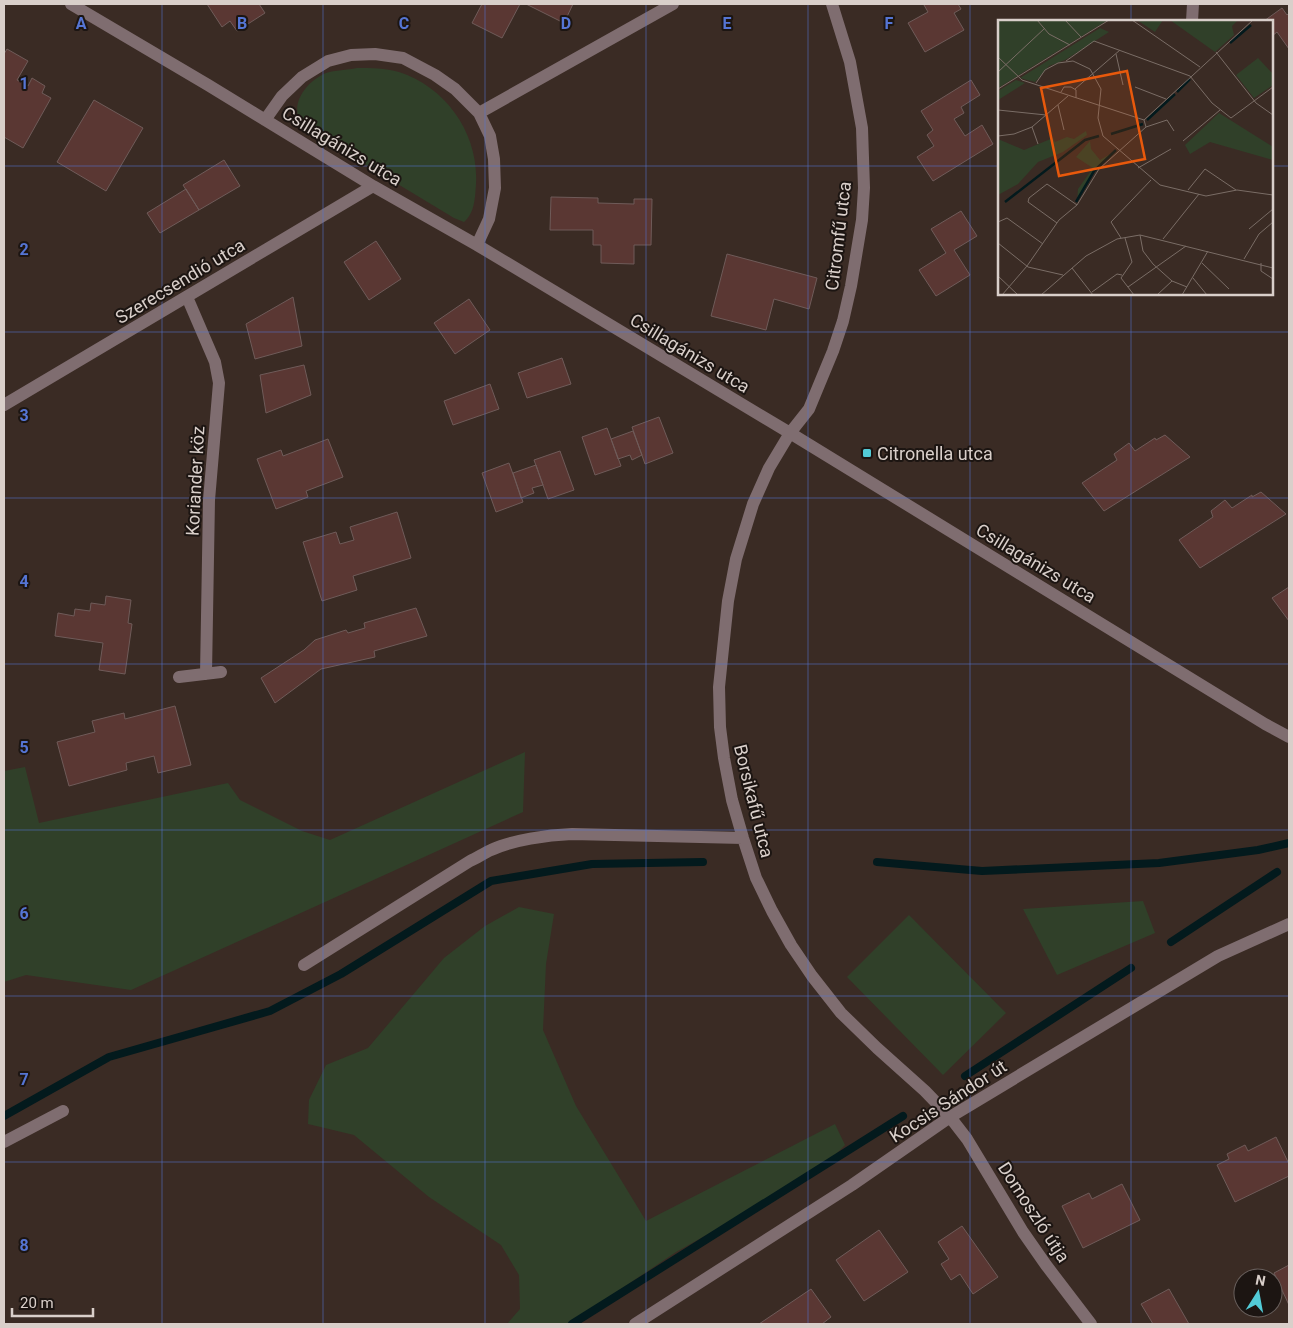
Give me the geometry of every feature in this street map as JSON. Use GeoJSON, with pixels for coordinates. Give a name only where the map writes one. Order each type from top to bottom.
{"type":"FeatureCollection","features":[{"type":"Feature","properties":{"kind":"street","name":"Csillagánizs utca"},"geometry":{"type":"LineString","coordinates":[[70,4],[373,186],[477,244],[1289,737]]}},
{"type":"Feature","properties":{"kind":"street"},"geometry":{"type":"LineString","coordinates":[[479,113],[673,4]]}},
{"type":"Feature","properties":{"kind":"street","name":"Citromfű utca"},"geometry":{"type":"LineString","coordinates":[[790,433],[809,409],[836,343],[851,286],[862,220],[864,188],[862,128],[850,62],[832,4]]}},
{"type":"Feature","properties":{"kind":"street"},"geometry":{"type":"LineString","coordinates":[[1192,20],[1193,4]]}},
{"type":"Feature","properties":{"kind":"street"},"geometry":{"type":"LineString","coordinates":[[264,120],[282,96],[302,77],[328,61],[351,55],[375,54],[403,58],[436,75],[455,89],[479,113],[490,136],[494,159],[495,188],[489,219],[477,244]]}},
{"type":"Feature","properties":{"kind":"street","name":"Szerecsendió utca"},"geometry":{"type":"LineString","coordinates":[[4,405],[373,186]]}},
{"type":"Feature","properties":{"kind":"street","name":"Koriander köz"},"geometry":{"type":"LineString","coordinates":[[187,297],[215,362],[219,384],[209,500],[206,674]]}},
{"type":"Feature","properties":{"kind":"street","name":"Borsikafű utca"},"geometry":{"type":"LineString","coordinates":[[790,433],[769,468],[754,504],[736,559],[728,601],[719,687],[720,727],[730,792],[756,878],[791,945],[812,976],[842,1013],[950,1117]]}},
{"type":"Feature","properties":{"kind":"street"},"geometry":{"type":"LineString","coordinates":[[180,677],[221,672]]}},
{"type":"Feature","properties":{"kind":"street"},"geometry":{"type":"LineString","coordinates":[[304,965],[470,861],[492,849],[508,844],[572,834],[743,838]]}},
{"type":"Feature","properties":{"kind":"street","name":"Kocsis Sándor út"},"geometry":{"type":"LineString","coordinates":[[635,1324],[852,1185],[950,1117],[1218,956],[1289,924]]}},
{"type":"Feature","properties":{"kind":"street"},"geometry":{"type":"LineString","coordinates":[[4,1142],[63,1111]]}},
{"type":"Feature","properties":{"kind":"street","name":"Domoszló útja"},"geometry":{"type":"LineString","coordinates":[[950,1117],[967,1139],[1023,1232],[1091,1324]]}},
{"type":"Feature","properties":{"kind":"green space"},"geometry":{"type":"Polygon","coordinates":[[[357,68],[373,68],[399,72],[416,79],[445,101],[456,115],[472,148],[475,165],[474,204],[468,218],[464,222],[454,218],[305,128],[297,112],[300,96],[305,89],[318,77],[326,73],[357,68]]]}},
{"type":"Feature","properties":{"kind":"green space"},"geometry":{"type":"Polygon","coordinates":[[[525,752],[523,812],[131,990],[26,975],[4,982],[4,771],[25,767],[39,823],[228,783],[240,800],[302,831],[330,840],[525,752]]]}},
{"type":"Feature","properties":{"kind":"green space"},"geometry":{"type":"Polygon","coordinates":[[[1143,901],[1155,933],[1057,975],[1023,909],[1143,901]]]}},
{"type":"Feature","properties":{"kind":"green space"},"geometry":{"type":"Polygon","coordinates":[[[519,907],[554,914],[546,964],[543,1030],[576,1106],[646,1221],[835,1124],[845,1145],[817,1173],[676,1252],[569,1324],[507,1324],[520,1309],[519,1275],[501,1245],[429,1197],[354,1135],[308,1124],[309,1100],[326,1065],[368,1048],[444,958],[485,926],[519,907]]]}},
{"type":"Feature","properties":{"kind":"green space"},"geometry":{"type":"Polygon","coordinates":[[[909,915],[1006,1013],[943,1075],[847,977],[909,915]]]}},
{"type":"Feature","properties":{"kind":"building"},"geometry":{"type":"Polygon","coordinates":[[[207,4],[259,4],[265,13],[237,31],[230,21],[222,27],[207,4]]]}},
{"type":"Feature","properties":{"kind":"building"},"geometry":{"type":"Polygon","coordinates":[[[482,4],[520,4],[502,38],[472,23],[482,4]]]}},
{"type":"Feature","properties":{"kind":"building"},"geometry":{"type":"Polygon","coordinates":[[[526,4],[573,4],[564,23],[526,4]]]}},
{"type":"Feature","properties":{"kind":"building"},"geometry":{"type":"Polygon","coordinates":[[[925,4],[958,4],[961,9],[954,13],[964,30],[925,52],[908,23],[928,12],[925,4]]]}},
{"type":"Feature","properties":{"kind":"building"},"geometry":{"type":"Polygon","coordinates":[[[1282,8],[1287,15],[1289,13],[1289,49],[1277,32],[1273,35],[1273,20],[1265,20],[1282,8]]]}},
{"type":"Feature","properties":{"kind":"building"},"geometry":{"type":"Polygon","coordinates":[[[7,49],[28,61],[17,80],[28,86],[32,78],[45,86],[42,93],[51,98],[23,148],[4,137],[4,54],[7,49]]]}},
{"type":"Feature","properties":{"kind":"building"},"geometry":{"type":"Polygon","coordinates":[[[971,80],[980,95],[961,107],[964,113],[954,119],[965,136],[982,125],[993,144],[933,181],[917,157],[934,146],[927,135],[933,130],[921,111],[971,80]]]}},
{"type":"Feature","properties":{"kind":"building"},"geometry":{"type":"Polygon","coordinates":[[[94,100],[143,128],[106,191],[57,162],[94,100]]]}},
{"type":"Feature","properties":{"kind":"building"},"geometry":{"type":"Polygon","coordinates":[[[224,160],[240,186],[199,210],[183,185],[224,160]]]}},
{"type":"Feature","properties":{"kind":"building"},"geometry":{"type":"Polygon","coordinates":[[[186,189],[199,210],[160,233],[147,213],[186,189]]]}},
{"type":"Feature","properties":{"kind":"building"},"geometry":{"type":"Polygon","coordinates":[[[551,197],[598,198],[598,203],[634,204],[634,199],[652,199],[651,245],[634,245],[634,264],[601,263],[601,245],[593,245],[593,230],[550,230],[551,197]]]}},
{"type":"Feature","properties":{"kind":"building"},"geometry":{"type":"Polygon","coordinates":[[[961,211],[977,236],[954,250],[970,275],[936,296],[919,270],[946,253],[931,229],[961,211]]]}},
{"type":"Feature","properties":{"kind":"building"},"geometry":{"type":"Polygon","coordinates":[[[376,241],[401,279],[369,300],[344,262],[376,241]]]}},
{"type":"Feature","properties":{"kind":"building"},"geometry":{"type":"Polygon","coordinates":[[[727,254],[817,278],[809,309],[774,299],[766,330],[711,316],[727,254]]]}},
{"type":"Feature","properties":{"kind":"building"},"geometry":{"type":"Polygon","coordinates":[[[293,297],[302,346],[255,359],[246,324],[293,297]]]}},
{"type":"Feature","properties":{"kind":"building"},"geometry":{"type":"Polygon","coordinates":[[[469,299],[490,330],[455,354],[434,323],[469,299]]]}},
{"type":"Feature","properties":{"kind":"building"},"geometry":{"type":"Polygon","coordinates":[[[562,358],[571,384],[527,398],[518,373],[562,358]]]}},
{"type":"Feature","properties":{"kind":"building"},"geometry":{"type":"Polygon","coordinates":[[[304,365],[311,395],[266,413],[260,375],[304,365]]]}},
{"type":"Feature","properties":{"kind":"building"},"geometry":{"type":"Polygon","coordinates":[[[490,384],[499,409],[453,425],[444,401],[490,384]]]}},
{"type":"Feature","properties":{"kind":"building"},"geometry":{"type":"Polygon","coordinates":[[[659,417],[673,453],[645,464],[632,427],[659,417]]]}},
{"type":"Feature","properties":{"kind":"building"},"geometry":{"type":"Polygon","coordinates":[[[607,428],[621,466],[595,475],[582,437],[607,428]]]}},
{"type":"Feature","properties":{"kind":"building"},"geometry":{"type":"Polygon","coordinates":[[[633,431],[642,455],[632,460],[630,455],[618,459],[611,439],[633,431]]]}},
{"type":"Feature","properties":{"kind":"building"},"geometry":{"type":"Polygon","coordinates":[[[1165,435],[1190,457],[1104,511],[1082,483],[1117,460],[1114,454],[1129,443],[1135,451],[1155,438],[1156,440],[1165,435]]]}},
{"type":"Feature","properties":{"kind":"building"},"geometry":{"type":"Polygon","coordinates":[[[328,439],[343,477],[306,491],[308,497],[276,509],[257,459],[281,450],[283,456],[328,439]]]}},
{"type":"Feature","properties":{"kind":"building"},"geometry":{"type":"Polygon","coordinates":[[[560,451],[574,490],[548,499],[534,460],[560,451]]]}},
{"type":"Feature","properties":{"kind":"building"},"geometry":{"type":"Polygon","coordinates":[[[509,463],[523,502],[496,512],[482,473],[509,463]]]}},
{"type":"Feature","properties":{"kind":"building"},"geometry":{"type":"Polygon","coordinates":[[[536,465],[543,485],[532,488],[534,493],[521,498],[513,473],[536,465]]]}},
{"type":"Feature","properties":{"kind":"building"},"geometry":{"type":"Polygon","coordinates":[[[1261,492],[1286,514],[1200,568],[1179,540],[1213,517],[1211,511],[1225,500],[1232,508],[1252,495],[1252,497],[1261,492]]]}},
{"type":"Feature","properties":{"kind":"building"},"geometry":{"type":"Polygon","coordinates":[[[397,512],[411,558],[353,576],[357,590],[322,601],[303,542],[336,532],[340,544],[354,540],[350,527],[397,512]]]}},
{"type":"Feature","properties":{"kind":"building"},"geometry":{"type":"Polygon","coordinates":[[[1289,587],[1289,621],[1272,598],[1289,587]]]}},
{"type":"Feature","properties":{"kind":"building"},"geometry":{"type":"Polygon","coordinates":[[[106,596],[131,600],[128,623],[132,624],[125,674],[99,670],[103,643],[55,636],[58,613],[74,616],[75,609],[90,611],[91,603],[105,605],[106,596]]]}},
{"type":"Feature","properties":{"kind":"building"},"geometry":{"type":"Polygon","coordinates":[[[416,608],[427,636],[374,651],[375,657],[321,669],[275,703],[261,678],[304,650],[315,640],[346,630],[348,633],[365,628],[364,623],[416,608]]]}},
{"type":"Feature","properties":{"kind":"building"},"geometry":{"type":"Polygon","coordinates":[[[175,706],[191,765],[158,773],[154,756],[126,763],[127,770],[69,786],[57,742],[95,732],[92,721],[124,713],[125,719],[175,706]]]}},
{"type":"Feature","properties":{"kind":"building"},"geometry":{"type":"Polygon","coordinates":[[[1276,1137],[1289,1164],[1289,1176],[1235,1202],[1217,1165],[1229,1159],[1227,1154],[1245,1145],[1248,1151],[1276,1137]]]}},
{"type":"Feature","properties":{"kind":"building"},"geometry":{"type":"Polygon","coordinates":[[[1122,1184],[1140,1220],[1083,1248],[1062,1206],[1089,1193],[1092,1199],[1122,1184]]]}},
{"type":"Feature","properties":{"kind":"building"},"geometry":{"type":"Polygon","coordinates":[[[962,1226],[998,1277],[973,1294],[960,1274],[951,1280],[941,1264],[949,1259],[938,1242],[962,1226]]]}},
{"type":"Feature","properties":{"kind":"building"},"geometry":{"type":"Polygon","coordinates":[[[879,1230],[908,1272],[864,1301],[836,1260],[879,1230]]]}},
{"type":"Feature","properties":{"kind":"building"},"geometry":{"type":"Polygon","coordinates":[[[1289,1265],[1289,1305],[1283,1292],[1283,1268],[1289,1265]]]}},
{"type":"Feature","properties":{"kind":"building"},"geometry":{"type":"Polygon","coordinates":[[[811,1289],[831,1317],[822,1324],[759,1324],[811,1289]]]}},
{"type":"Feature","properties":{"kind":"building"},"geometry":{"type":"Polygon","coordinates":[[[1169,1289],[1189,1324],[1153,1324],[1141,1304],[1169,1289]]]}},
{"type":"Feature","properties":{"kind":"waterway"},"geometry":{"type":"LineString","coordinates":[[877,862],[982,871],[1159,863],[1258,850],[1289,843]]}},
{"type":"Feature","properties":{"kind":"waterway"},"geometry":{"type":"LineString","coordinates":[[4,1116],[109,1057],[270,1011],[341,974],[491,881],[592,864],[703,862]]}},
{"type":"Feature","properties":{"kind":"waterway"},"geometry":{"type":"LineString","coordinates":[[1171,942],[1277,872]]}},
{"type":"Feature","properties":{"kind":"waterway"},"geometry":{"type":"LineString","coordinates":[[965,1076],[1131,968]]}},
{"type":"Feature","properties":{"kind":"waterway"},"geometry":{"type":"LineString","coordinates":[[572,1324],[903,1116]]}},
{"type":"Feature","properties":{"kind":"place","name":"Citronella utca"},"geometry":{"type":"Point","coordinates":[867,453]}}]}
